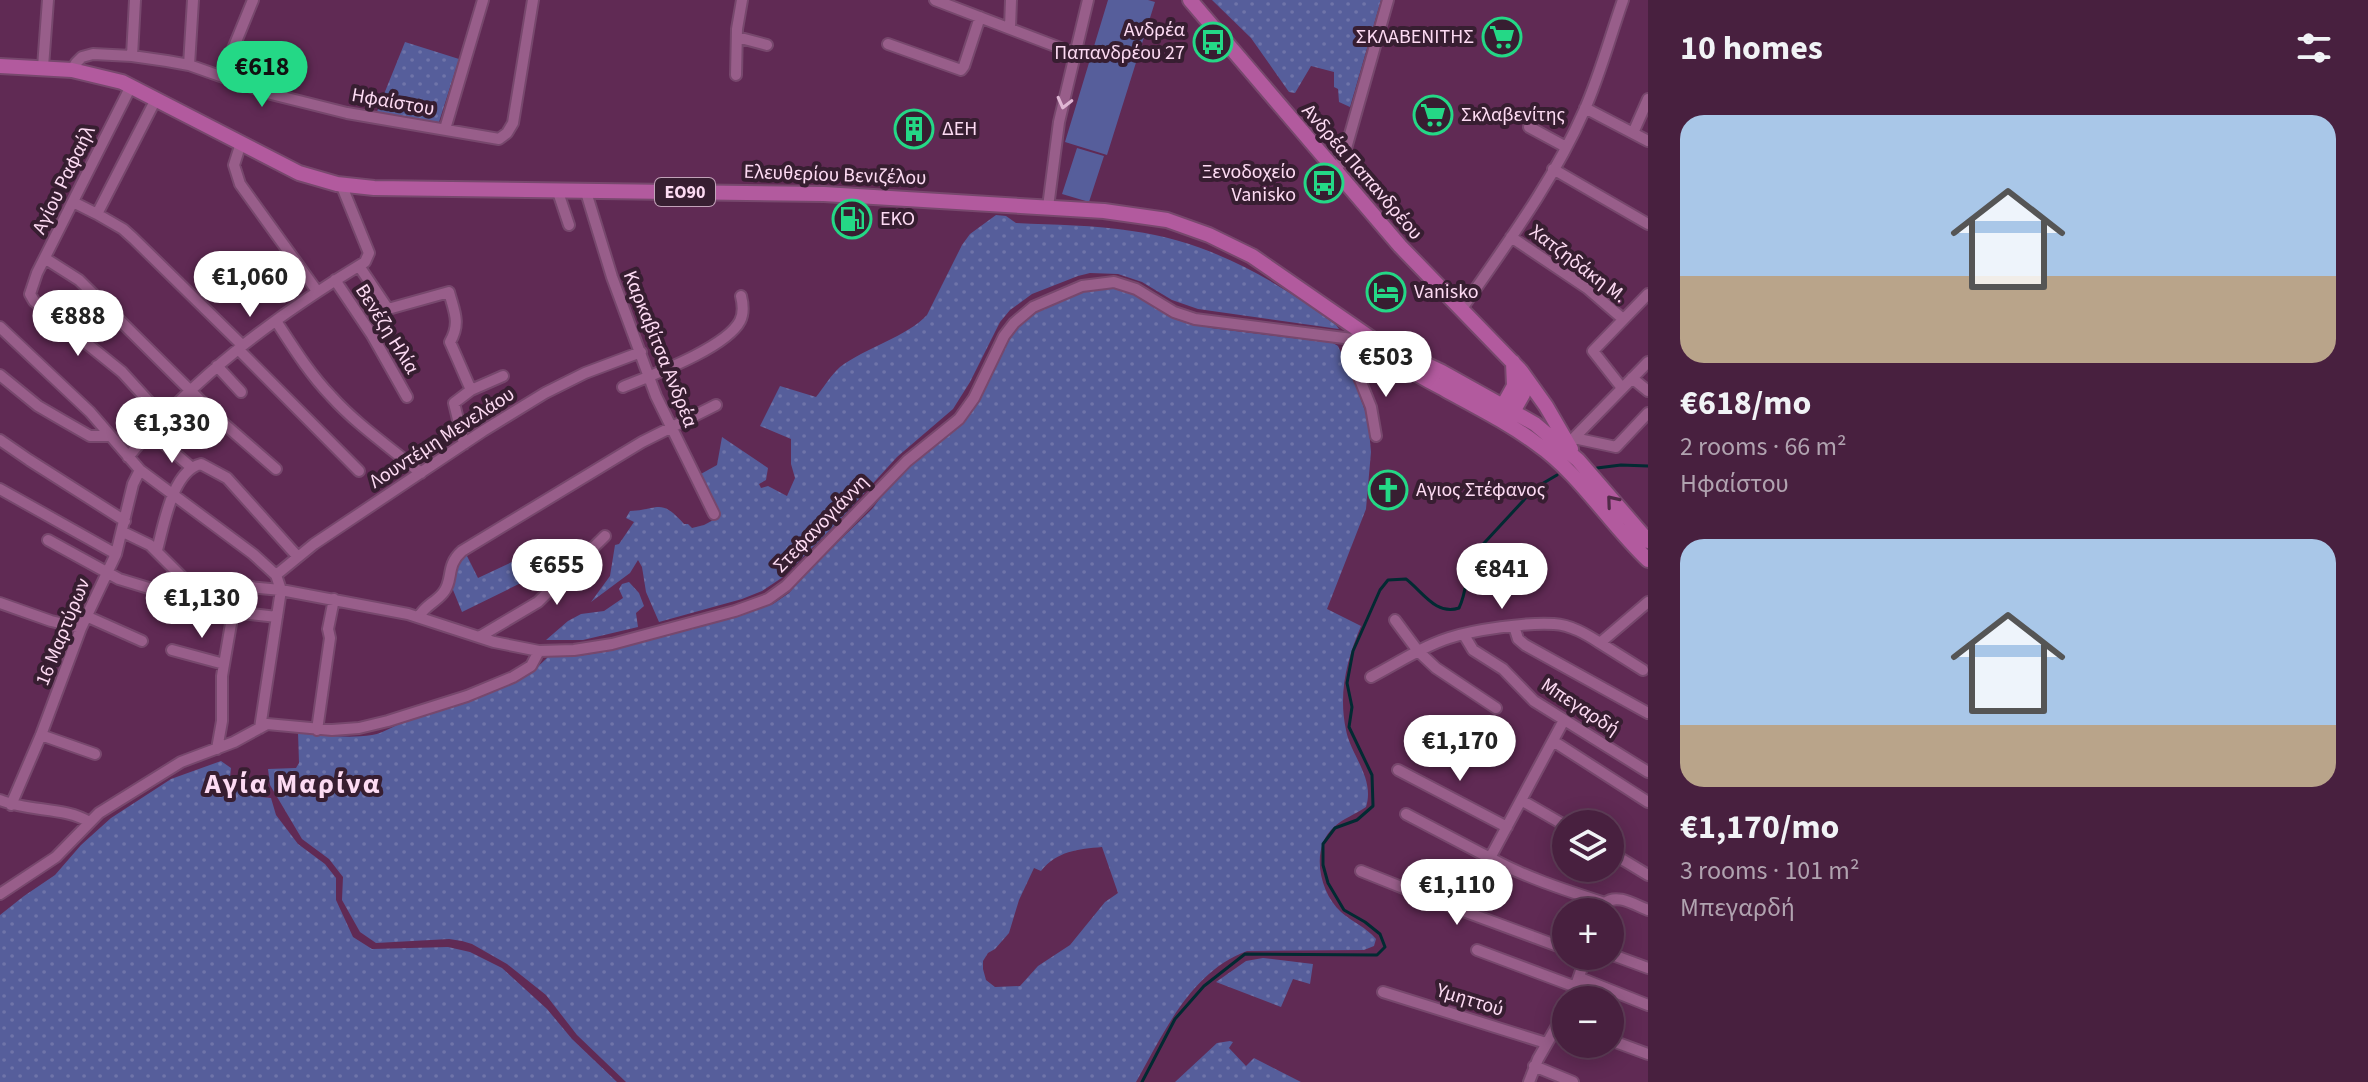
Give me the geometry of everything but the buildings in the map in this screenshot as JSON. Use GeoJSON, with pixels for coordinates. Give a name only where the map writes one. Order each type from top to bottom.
{"type":"FeatureCollection","features":[{"type":"Feature","properties":{"kind":"main road","name":"Ανδρέα Παπανδρέου"},"geometry":{"type":"LineString","coordinates":[[1190,0],[1400,246],[1517,371],[1571,441],[1578,460]]}},
{"type":"Feature","properties":{"kind":"main road","name":"Ελευθερίου Βενιζέλου"},"geometry":{"type":"LineString","coordinates":[[0,66],[72,70],[111,79],[299,173],[341,184],[374,188],[558,192],[785,192],[952,200],[1138,214],[1167,220],[1209,235],[1261,261],[1362,337]]}},
{"type":"Feature","properties":{"kind":"main road","name":"ΕΟ90"},"geometry":{"type":"LineString","coordinates":[[1362,337],[1388,357],[1505,415],[1543,430],[1578,460],[1648,541]]}},
{"type":"Feature","properties":{"kind":"main road","name":"ΕΟ90"},"geometry":{"type":"LineString","coordinates":[[1362,337],[1486,395],[1563,465],[1648,560]]}},
{"type":"Feature","properties":{"kind":"main road"},"geometry":{"type":"LineString","coordinates":[[1486,395],[1507,388],[1517,371]]}},
{"type":"Feature","properties":{"kind":"main road"},"geometry":{"type":"LineString","coordinates":[[1505,415],[1523,394],[1517,371]]}},
{"type":"Feature","properties":{"kind":"street"},"geometry":{"type":"LineString","coordinates":[[43,67],[48,0]]}},
{"type":"Feature","properties":{"kind":"street"},"geometry":{"type":"LineString","coordinates":[[132,56],[135,0]]}},
{"type":"Feature","properties":{"kind":"street"},"geometry":{"type":"LineString","coordinates":[[189,65],[193,0]]}},
{"type":"Feature","properties":{"kind":"street"},"geometry":{"type":"LineString","coordinates":[[222,76],[253,0]]}},
{"type":"Feature","properties":{"kind":"street","name":"Ηφαίστου"},"geometry":{"type":"LineString","coordinates":[[72,70],[82,57],[93,54],[132,56],[189,65],[271,94],[347,113],[445,129],[483,0]]}},
{"type":"Feature","properties":{"kind":"street"},"geometry":{"type":"LineString","coordinates":[[445,129],[494,139],[507,133],[514,118],[533,0]]}},
{"type":"Feature","properties":{"kind":"street"},"geometry":{"type":"LineString","coordinates":[[736,75],[742,0]]}},
{"type":"Feature","properties":{"kind":"street"},"geometry":{"type":"LineString","coordinates":[[935,0],[1076,54]]}},
{"type":"Feature","properties":{"kind":"street"},"geometry":{"type":"LineString","coordinates":[[1010,28],[1011,0]]}},
{"type":"Feature","properties":{"kind":"street"},"geometry":{"type":"LineString","coordinates":[[1048,207],[1059,122],[1088,0]]}},
{"type":"Feature","properties":{"kind":"street"},"geometry":{"type":"LineString","coordinates":[[1461,310],[1511,237],[1566,147],[1585,108],[1623,0]]}},
{"type":"Feature","properties":{"kind":"street"},"geometry":{"type":"LineString","coordinates":[[1336,172],[1392,1]]}},
{"type":"Feature","properties":{"kind":"street"},"geometry":{"type":"LineString","coordinates":[[888,44],[961,70],[980,17]]}},
{"type":"Feature","properties":{"kind":"street"},"geometry":{"type":"LineString","coordinates":[[737,37],[767,45]]}},
{"type":"Feature","properties":{"kind":"street","name":"Αγίου Ραφαήλ"},"geometry":{"type":"LineString","coordinates":[[130,88],[31,289],[34,301],[122,372],[162,416]]}},
{"type":"Feature","properties":{"kind":"street"},"geometry":{"type":"LineString","coordinates":[[97,214],[156,99]]}},
{"type":"Feature","properties":{"kind":"street"},"geometry":{"type":"LineString","coordinates":[[1633,133],[1648,99]]}},
{"type":"Feature","properties":{"kind":"street"},"geometry":{"type":"LineString","coordinates":[[1585,108],[1648,141]]}},
{"type":"Feature","properties":{"kind":"street"},"geometry":{"type":"LineString","coordinates":[[1529,127],[1566,147]]}},
{"type":"Feature","properties":{"kind":"street"},"geometry":{"type":"LineString","coordinates":[[241,143],[234,165],[240,184],[317,291]]}},
{"type":"Feature","properties":{"kind":"street"},"geometry":{"type":"LineString","coordinates":[[1553,169],[1648,224]]}},
{"type":"Feature","properties":{"kind":"street"},"geometry":{"type":"LineString","coordinates":[[128,457],[162,416],[240,347],[317,291],[365,262],[369,253],[341,184]]}},
{"type":"Feature","properties":{"kind":"street"},"geometry":{"type":"LineString","coordinates":[[558,192],[569,225]]}},
{"type":"Feature","properties":{"kind":"street","name":"Καρκαβίτσα Ανδρέα"},"geometry":{"type":"LineString","coordinates":[[586,192],[612,277],[649,376],[714,514]]}},
{"type":"Feature","properties":{"kind":"street"},"geometry":{"type":"LineString","coordinates":[[73,202],[123,229],[133,238],[359,471]]}},
{"type":"Feature","properties":{"kind":"street","name":"Χατζηδάκη Μ."},"geometry":{"type":"LineString","coordinates":[[1511,237],[1587,288],[1623,319]]}},
{"type":"Feature","properties":{"kind":"street"},"geometry":{"type":"LineString","coordinates":[[46,259],[79,280],[222,422],[276,469]]}},
{"type":"Feature","properties":{"kind":"street"},"geometry":{"type":"LineString","coordinates":[[359,266],[388,309],[449,292],[457,330],[450,342],[471,390]]}},
{"type":"Feature","properties":{"kind":"street","name":"Βενέζη Ηλία"},"geometry":{"type":"LineString","coordinates":[[335,280],[372,335],[407,397]]}},
{"type":"Feature","properties":{"kind":"street","name":"Στεφανογιάννη"},"geometry":{"type":"LineString","coordinates":[[178,573],[194,586],[239,586],[334,599],[419,617],[479,637],[539,651],[574,650],[627,640],[735,611],[777,593],[907,461],[963,414],[974,398],[1001,340],[1014,323],[1033,307],[1070,290],[1099,283],[1120,283],[1178,314],[1195,319],[1362,337]]}},
{"type":"Feature","properties":{"kind":"street"},"geometry":{"type":"LineString","coordinates":[[1622,388],[1593,351],[1648,294]]}},
{"type":"Feature","properties":{"kind":"street"},"geometry":{"type":"LineString","coordinates":[[623,387],[726,338],[741,317],[741,296]]}},
{"type":"Feature","properties":{"kind":"street"},"geometry":{"type":"LineString","coordinates":[[276,321],[304,364],[330,396],[421,473]]}},
{"type":"Feature","properties":{"kind":"street"},"geometry":{"type":"LineString","coordinates":[[0,327],[69,391],[140,470],[247,548],[276,575],[281,590],[260,728]]}},
{"type":"Feature","properties":{"kind":"street"},"geometry":{"type":"LineString","coordinates":[[1357,372],[1362,337]]}},
{"type":"Feature","properties":{"kind":"street"},"geometry":{"type":"LineString","coordinates":[[1362,337],[1352,360],[1371,407],[1376,436]]}},
{"type":"Feature","properties":{"kind":"street","name":"Λουντέμη Μενελάου"},"geometry":{"type":"LineString","coordinates":[[276,575],[314,544],[545,393],[585,373],[641,352]]}},
{"type":"Feature","properties":{"kind":"street"},"geometry":{"type":"LineString","coordinates":[[1357,372],[1372,359],[1388,357]]}},
{"type":"Feature","properties":{"kind":"street"},"geometry":{"type":"LineString","coordinates":[[1571,441],[1648,362]]}},
{"type":"Feature","properties":{"kind":"street"},"geometry":{"type":"LineString","coordinates":[[217,366],[241,392]]}},
{"type":"Feature","properties":{"kind":"street"},"geometry":{"type":"LineString","coordinates":[[0,375],[38,406],[90,436],[110,436]]}},
{"type":"Feature","properties":{"kind":"street"},"geometry":{"type":"LineString","coordinates":[[464,444],[454,403],[471,390],[503,376]]}},
{"type":"Feature","properties":{"kind":"street"},"geometry":{"type":"LineString","coordinates":[[1632,378],[1648,391]]}},
{"type":"Feature","properties":{"kind":"street"},"geometry":{"type":"LineString","coordinates":[[419,617],[444,591],[451,564],[462,551],[628,451],[716,405]]}},
{"type":"Feature","properties":{"kind":"street"},"geometry":{"type":"LineString","coordinates":[[1571,441],[1616,447],[1648,413]]}},
{"type":"Feature","properties":{"kind":"street"},"geometry":{"type":"LineString","coordinates":[[149,431],[195,466],[212,469],[227,478],[298,557]]}},
{"type":"Feature","properties":{"kind":"street"},"geometry":{"type":"LineString","coordinates":[[0,440],[157,550],[178,573],[167,593],[108,573],[48,540]]}},
{"type":"Feature","properties":{"kind":"street"},"geometry":{"type":"LineString","coordinates":[[157,550],[177,485],[195,466]]}},
{"type":"Feature","properties":{"kind":"street","name":"16 Μαρτύρων"},"geometry":{"type":"LineString","coordinates":[[11,805],[86,616],[116,554],[133,484],[140,470]]}},
{"type":"Feature","properties":{"kind":"street"},"geometry":{"type":"LineString","coordinates":[[0,489],[116,554]]}},
{"type":"Feature","properties":{"kind":"street"},"geometry":{"type":"LineString","coordinates":[[479,637],[538,602],[605,536]]}},
{"type":"Feature","properties":{"kind":"street"},"geometry":{"type":"LineString","coordinates":[[317,730],[334,599]]}},
{"type":"Feature","properties":{"kind":"street"},"geometry":{"type":"LineString","coordinates":[[1600,643],[1648,602]]}},
{"type":"Feature","properties":{"kind":"street"},"geometry":{"type":"LineString","coordinates":[[0,603],[81,628]]}},
{"type":"Feature","properties":{"kind":"street"},"geometry":{"type":"LineString","coordinates":[[217,749],[222,721],[224,664],[233,612],[277,617]]}},
{"type":"Feature","properties":{"kind":"street"},"geometry":{"type":"LineString","coordinates":[[86,616],[142,641]]}},
{"type":"Feature","properties":{"kind":"street"},"geometry":{"type":"LineString","coordinates":[[1395,620],[1418,651],[1448,677],[1496,708]]}},
{"type":"Feature","properties":{"kind":"street"},"geometry":{"type":"LineString","coordinates":[[1371,677],[1449,638],[1514,626],[1554,624],[1569,627],[1600,643],[1643,670]]}},
{"type":"Feature","properties":{"kind":"street"},"geometry":{"type":"LineString","coordinates":[[1514,626],[1518,639],[1525,645],[1648,713]]}},
{"type":"Feature","properties":{"kind":"street","name":"Μπεγαρδή"},"geometry":{"type":"LineString","coordinates":[[1464,635],[1475,652],[1503,669],[1534,701],[1648,772]]}},
{"type":"Feature","properties":{"kind":"street"},"geometry":{"type":"LineString","coordinates":[[172,650],[224,664]]}},
{"type":"Feature","properties":{"kind":"street"},"geometry":{"type":"LineString","coordinates":[[0,894],[56,857],[105,809],[168,768],[270,724],[317,730],[351,729],[467,696],[521,673],[533,664],[539,651]]}},
{"type":"Feature","properties":{"kind":"street"},"geometry":{"type":"LineString","coordinates":[[1490,858],[1564,720]]}},
{"type":"Feature","properties":{"kind":"street"},"geometry":{"type":"LineString","coordinates":[[41,735],[95,754]]}},
{"type":"Feature","properties":{"kind":"street"},"geometry":{"type":"LineString","coordinates":[[1553,741],[1648,802]]}},
{"type":"Feature","properties":{"kind":"street"},"geometry":{"type":"LineString","coordinates":[[1398,770],[1507,827]]}},
{"type":"Feature","properties":{"kind":"street"},"geometry":{"type":"LineString","coordinates":[[0,800],[23,809],[74,815],[89,822]]}},
{"type":"Feature","properties":{"kind":"street"},"geometry":{"type":"LineString","coordinates":[[1521,800],[1552,818]]}},
{"type":"Feature","properties":{"kind":"street"},"geometry":{"type":"LineString","coordinates":[[1406,814],[1490,858],[1579,898]]}},
{"type":"Feature","properties":{"kind":"street"},"geometry":{"type":"LineString","coordinates":[[1624,860],[1648,875]]}},
{"type":"Feature","properties":{"kind":"street"},"geometry":{"type":"LineString","coordinates":[[1361,871],[1552,944]]}},
{"type":"Feature","properties":{"kind":"street"},"geometry":{"type":"LineString","coordinates":[[1624,901],[1644,908],[1648,897]]}},
{"type":"Feature","properties":{"kind":"street"},"geometry":{"type":"LineString","coordinates":[[1477,950],[1648,1005]]}},
{"type":"Feature","properties":{"kind":"street"},"geometry":{"type":"LineString","coordinates":[[1624,959],[1648,968]]}},
{"type":"Feature","properties":{"kind":"street"},"geometry":{"type":"LineString","coordinates":[[1577,986],[1582,970]]}},
{"type":"Feature","properties":{"kind":"street","name":"Υμηττού"},"geometry":{"type":"LineString","coordinates":[[1383,992],[1546,1043]]}},
{"type":"Feature","properties":{"kind":"street"},"geometry":{"type":"LineString","coordinates":[[1529,1082],[1534,1066],[1552,1034]]}},
{"type":"Feature","properties":{"kind":"street"},"geometry":{"type":"LineString","coordinates":[[1624,1045],[1648,1054]]}},
{"type":"Feature","properties":{"kind":"street"},"geometry":{"type":"LineString","coordinates":[[1534,1066],[1573,1082]]}},
{"type":"Feature","properties":{"kind":"shaded area"},"geometry":{"type":"Polygon","coordinates":[[[1108,0],[1155,2],[1107,155],[1065,142],[1108,0]]]}},
{"type":"Feature","properties":{"kind":"shaded area"},"geometry":{"type":"Polygon","coordinates":[[[1212,0],[1381,0],[1350,107],[1339,102],[1338,89],[1334,87],[1334,72],[1311,66],[1295,93],[1289,92],[1251,38],[1212,0]]]}},
{"type":"Feature","properties":{"kind":"shaded area"},"geometry":{"type":"Polygon","coordinates":[[[405,42],[459,59],[439,122],[376,114],[405,42]]]}},
{"type":"Feature","properties":{"kind":"shaded area"},"geometry":{"type":"Polygon","coordinates":[[[1077,148],[1104,156],[1089,202],[1062,194],[1077,148]]]}},
{"type":"Feature","properties":{"kind":"shaded area"},"geometry":{"type":"Polygon","coordinates":[[[996,215],[1006,216],[1016,223],[1118,229],[1188,244],[1265,278],[1313,308],[1339,329],[1198,309],[1118,274],[1078,276],[1032,294],[1010,310],[1000,322],[953,409],[897,457],[783,577],[762,591],[742,599],[659,622],[646,592],[638,560],[630,573],[591,602],[610,576],[615,545],[619,544],[634,522],[626,518],[630,511],[664,508],[692,528],[719,517],[699,475],[717,465],[722,437],[768,468],[766,480],[759,484],[761,488],[768,486],[787,496],[795,478],[791,464],[791,439],[760,426],[780,386],[816,397],[840,367],[919,322],[927,315],[962,245],[970,234],[996,215]]]}},
{"type":"Feature","properties":{"kind":"shaded area"},"geometry":{"type":"Polygon","coordinates":[[[1088,288],[1120,288],[1186,322],[1211,328],[1333,343],[1338,346],[1357,389],[1368,419],[1371,452],[1366,509],[1327,609],[1361,626],[1348,664],[1343,703],[1346,730],[1365,777],[1368,796],[1366,807],[1337,824],[1327,836],[1322,846],[1320,870],[1333,903],[1376,939],[1374,946],[1364,950],[1247,951],[1227,961],[1210,973],[1181,1006],[1136,1082],[626,1082],[577,1035],[546,995],[507,964],[472,944],[449,939],[376,943],[360,932],[342,900],[343,877],[329,859],[302,839],[270,785],[268,769],[296,768],[299,763],[298,732],[344,737],[377,734],[503,687],[536,668],[550,655],[578,656],[609,651],[773,604],[789,593],[872,509],[920,454],[955,428],[1018,325],[1043,307],[1088,288]],[[1102,847],[1061,855],[1041,871],[1034,868],[1019,900],[1009,933],[983,961],[986,980],[995,987],[1020,986],[1038,966],[1070,945],[1105,902],[1118,893],[1102,847]]]}},
{"type":"Feature","properties":{"kind":"shaded area"},"geometry":{"type":"Polygon","coordinates":[[[466,554],[478,578],[514,561],[525,581],[462,612],[451,585],[459,559],[466,554]]]}},
{"type":"Feature","properties":{"kind":"shaded area"},"geometry":{"type":"Polygon","coordinates":[[[629,582],[639,593],[644,606],[636,613],[638,627],[583,640],[546,640],[568,621],[581,614],[604,611],[623,598],[619,589],[629,582]]]}},
{"type":"Feature","properties":{"kind":"shaded area"},"geometry":{"type":"Polygon","coordinates":[[[221,761],[231,768],[229,788],[271,798],[276,815],[298,844],[325,864],[336,878],[336,900],[353,937],[372,949],[448,947],[470,952],[502,968],[547,1009],[572,1039],[617,1082],[0,1082],[0,915],[55,875],[81,845],[111,818],[171,779],[221,761]]]}},
{"type":"Feature","properties":{"kind":"shaded area"},"geometry":{"type":"Polygon","coordinates":[[[1263,958],[1313,964],[1310,984],[1293,979],[1281,1007],[1216,982],[1246,961],[1263,958]]]}},
{"type":"Feature","properties":{"kind":"shaded area"},"geometry":{"type":"Polygon","coordinates":[[[1233,1042],[1229,1048],[1246,1066],[1254,1058],[1301,1082],[1175,1082],[1217,1043],[1233,1042]]]}},
{"type":"Feature","properties":{"kind":"waterway"},"geometry":{"type":"LineString","coordinates":[[1597,468],[1648,466]]}},
{"type":"Feature","properties":{"kind":"waterway"},"geometry":{"type":"LineString","coordinates":[[1142,1082],[1175,1019],[1204,986],[1245,954],[1377,955],[1385,947],[1380,934],[1344,910],[1328,883],[1323,865],[1323,844],[1335,828],[1357,820],[1373,806],[1372,775],[1349,727],[1352,707],[1347,683],[1353,651],[1380,590],[1388,580],[1406,579],[1436,606],[1451,610],[1459,608],[1474,554],[1535,488],[1557,475]]}},
{"type":"Feature","properties":{"kind":"place","name":"ΣΚΛΑΒΕΝΙΤΗΣ"},"geometry":{"type":"Point","coordinates":[1502,37]}},
{"type":"Feature","properties":{"kind":"place","name":"Ανδρέα Παπανδρέου 27"},"geometry":{"type":"Point","coordinates":[1213,42]}},
{"type":"Feature","properties":{"kind":"place","name":"Σκλαβενίτης"},"geometry":{"type":"Point","coordinates":[1433,115]}},
{"type":"Feature","properties":{"kind":"place","name":"ΔΕΗ"},"geometry":{"type":"Point","coordinates":[914,129]}},
{"type":"Feature","properties":{"kind":"place","name":"Ξενοδοχείο Vanisko"},"geometry":{"type":"Point","coordinates":[1324,183]}},
{"type":"Feature","properties":{"kind":"place","name":"EKO"},"geometry":{"type":"Point","coordinates":[852,219]}},
{"type":"Feature","properties":{"kind":"place","name":"Vanisko"},"geometry":{"type":"Point","coordinates":[1386,292]}},
{"type":"Feature","properties":{"kind":"place","name":"Αγιος Στέφανος"},"geometry":{"type":"Point","coordinates":[1388,490]}},
{"type":"Feature","properties":{"kind":"district","name":"Αγία Μαρίνα"},"geometry":{"type":"Point","coordinates":[293,784]}}]}
